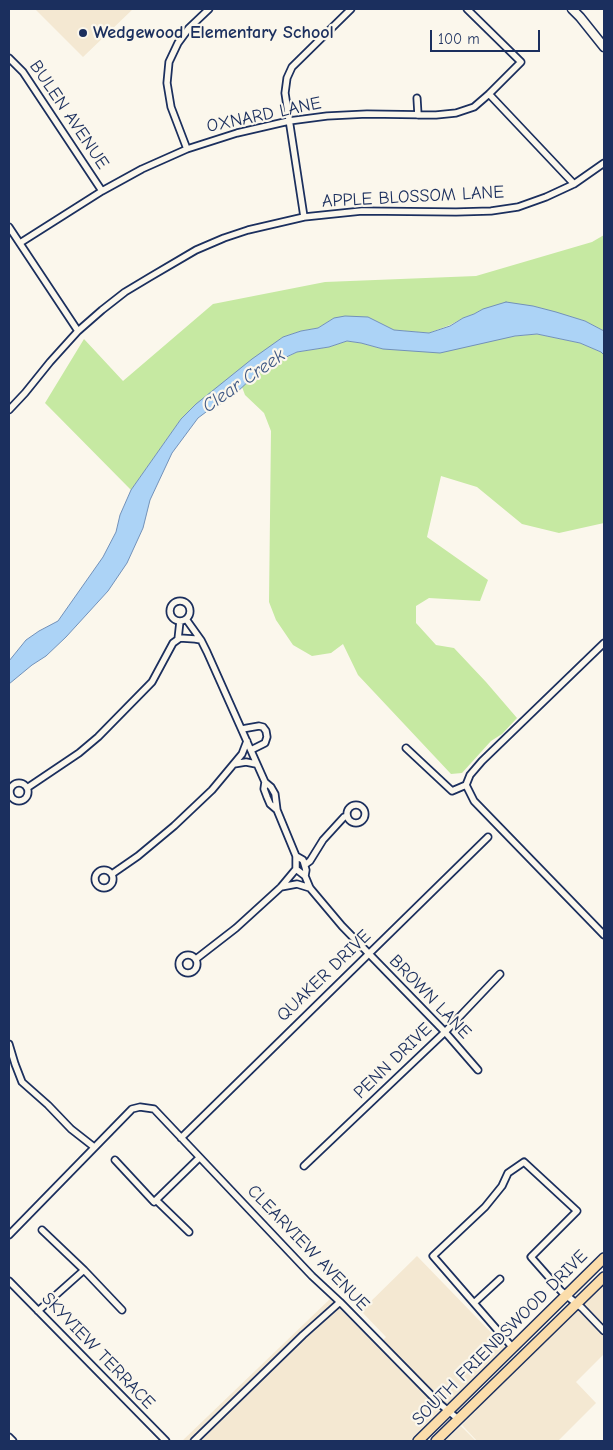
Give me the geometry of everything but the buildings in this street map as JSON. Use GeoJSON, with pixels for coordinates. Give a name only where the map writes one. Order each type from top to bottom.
{"type":"FeatureCollection","features":[{"type":"Feature","properties":{"kind":"main road"},"geometry":{"type":"LineString","coordinates":[[572,9],[604,47]]}},
{"type":"Feature","properties":{"kind":"main road","name":"SOUTH FRIENDSWOOD DRIVE"},"geometry":{"type":"LineString","coordinates":[[418,1441],[604,1258]]}},
{"type":"Feature","properties":{"kind":"main road","name":"SOUTH FRIENDSWOOD DRIVE"},"geometry":{"type":"LineString","coordinates":[[436,1441],[604,1277]]}},
{"type":"Feature","properties":{"kind":"street"},"geometry":{"type":"LineString","coordinates":[[187,149],[171,107],[167,83],[169,62],[178,43],[189,28],[209,9]]}},
{"type":"Feature","properties":{"kind":"street"},"geometry":{"type":"LineString","coordinates":[[304,217],[285,94],[287,78],[292,67],[351,9]]}},
{"type":"Feature","properties":{"kind":"street","name":"OXNARD LANE"},"geometry":{"type":"LineString","coordinates":[[20,243],[102,191],[142,169],[187,149],[237,133],[327,116],[367,114],[436,115],[456,113],[474,107],[521,62],[468,9]]}},
{"type":"Feature","properties":{"kind":"street","name":"BULEN AVENUE"},"geometry":{"type":"LineString","coordinates":[[9,58],[23,72],[102,191]]}},
{"type":"Feature","properties":{"kind":"street"},"geometry":{"type":"LineString","coordinates":[[489,94],[574,184]]}},
{"type":"Feature","properties":{"kind":"street"},"geometry":{"type":"LineString","coordinates":[[417,98],[418,115]]}},
{"type":"Feature","properties":{"kind":"street","name":"APPLE BLOSSOM LANE"},"geometry":{"type":"LineString","coordinates":[[9,410],[78,331],[125,292],[196,250],[248,230],[304,217],[362,211],[491,211],[518,206],[546,197],[574,184],[604,163]]}},
{"type":"Feature","properties":{"kind":"street"},"geometry":{"type":"LineString","coordinates":[[9,227],[78,331]]}},
{"type":"Feature","properties":{"kind":"street"},"geometry":{"type":"LineString","coordinates":[[178,639],[183,620],[201,640],[208,652],[256,764],[265,782],[275,794],[278,810],[296,856],[296,869],[281,887],[236,928],[196,959]]}},
{"type":"Feature","properties":{"kind":"street"},"geometry":{"type":"LineString","coordinates":[[27,788],[79,753],[152,682],[173,642],[178,639],[189,638],[201,640]]}},
{"type":"Feature","properties":{"kind":"street"},"geometry":{"type":"LineString","coordinates":[[406,748],[452,791],[466,785],[470,776],[482,761],[604,643]]}},
{"type":"Feature","properties":{"kind":"street"},"geometry":{"type":"LineString","coordinates":[[242,729],[259,726],[263,727],[266,731],[265,743],[251,750]]}},
{"type":"Feature","properties":{"kind":"street"},"geometry":{"type":"LineString","coordinates":[[112,874],[138,856],[174,826],[212,790],[242,754],[247,741]]}},
{"type":"Feature","properties":{"kind":"street"},"geometry":{"type":"LineString","coordinates":[[234,764],[246,762],[256,764]]}},
{"type":"Feature","properties":{"kind":"street"},"geometry":{"type":"LineString","coordinates":[[466,785],[474,801],[604,935]]}},
{"type":"Feature","properties":{"kind":"street"},"geometry":{"type":"LineString","coordinates":[[296,856],[306,864],[310,861],[323,840],[338,822],[347,816]]}},
{"type":"Feature","properties":{"kind":"street","name":"QUAKER DRIVE"},"geometry":{"type":"LineString","coordinates":[[181,1138],[488,837]]}},
{"type":"Feature","properties":{"kind":"street","name":"BROWN LANE"},"geometry":{"type":"LineString","coordinates":[[306,864],[305,876],[310,888],[342,926],[445,1032],[478,1070]]}},
{"type":"Feature","properties":{"kind":"street","name":"BROWN LANE"},"geometry":{"type":"LineString","coordinates":[[296,869],[305,876]]}},
{"type":"Feature","properties":{"kind":"street"},"geometry":{"type":"LineString","coordinates":[[281,887],[297,884],[310,888]]}},
{"type":"Feature","properties":{"kind":"street","name":"PENN DRIVE"},"geometry":{"type":"LineString","coordinates":[[304,1166],[445,1032],[500,974]]}},
{"type":"Feature","properties":{"kind":"street"},"geometry":{"type":"LineString","coordinates":[[9,1044],[22,1082],[71,1129],[94,1147],[9,1235]]}},
{"type":"Feature","properties":{"kind":"street","name":"CLEARVIEW AVENUE"},"geometry":{"type":"LineString","coordinates":[[94,1147],[133,1108],[154,1109],[312,1276],[458,1419]]}},
{"type":"Feature","properties":{"kind":"street"},"geometry":{"type":"LineString","coordinates":[[156,1200],[200,1158]]}},
{"type":"Feature","properties":{"kind":"street"},"geometry":{"type":"LineString","coordinates":[[115,1160],[154,1202],[156,1200],[189,1232]]}},
{"type":"Feature","properties":{"kind":"street"},"geometry":{"type":"LineString","coordinates":[[513,1348],[433,1256],[485,1207],[502,1186],[508,1173],[524,1162],[578,1211],[531,1257],[566,1295],[604,1331]]}},
{"type":"Feature","properties":{"kind":"street"},"geometry":{"type":"LineString","coordinates":[[42,1230],[122,1310]]}},
{"type":"Feature","properties":{"kind":"street"},"geometry":{"type":"LineString","coordinates":[[38,1311],[84,1270]]}},
{"type":"Feature","properties":{"kind":"street"},"geometry":{"type":"LineString","coordinates":[[474,1303],[500,1279]]}},
{"type":"Feature","properties":{"kind":"street","name":"SKYVIEW TERRACE"},"geometry":{"type":"LineString","coordinates":[[9,1281],[166,1441]]}},
{"type":"Feature","properties":{"kind":"street"},"geometry":{"type":"LineString","coordinates":[[194,1441],[340,1302]]}},
{"type":"Feature","properties":{"kind":"street"},"geometry":{"type":"LineString","coordinates":[[9,1437],[13,1441]]}},
{"type":"Feature","properties":{"kind":"shaded area","name":"Wedgewood Elementary School"},"geometry":{"type":"Polygon","coordinates":[[[35,9],[133,9],[83,57],[35,9]]]}},
{"type":"Feature","properties":{"kind":"shaded area"},"geometry":{"type":"Polygon","coordinates":[[[417,1256],[506,1348],[411,1441],[182,1441],[330,1299],[377,1346],[386,1337],[361,1311],[417,1256]]]}},
{"type":"Feature","properties":{"kind":"shaded area"},"geometry":{"type":"Polygon","coordinates":[[[604,1283],[604,1354],[576,1382],[596,1403],[558,1441],[477,1441],[462,1425],[604,1283]]]}},
{"type":"Feature","properties":{"kind":"shaded area"},"geometry":{"type":"Polygon","coordinates":[[[461,1426],[476,1441],[445,1441],[461,1426]]]}},
{"type":"Feature","properties":{"kind":"green space"},"geometry":{"type":"Polygon","coordinates":[[[604,235],[604,331],[585,321],[533,306],[483,309],[429,333],[394,330],[368,317],[334,318],[318,328],[283,337],[181,419],[131,490],[45,403],[84,339],[123,381],[213,304],[325,282],[476,276],[592,242],[604,235]]]}},
{"type":"Feature","properties":{"kind":"green space"},"geometry":{"type":"Polygon","coordinates":[[[537,334],[580,343],[604,355],[604,523],[559,533],[522,524],[477,487],[441,476],[427,537],[488,580],[480,601],[429,598],[416,606],[416,623],[436,645],[454,648],[517,718],[502,734],[491,741],[462,773],[451,774],[358,675],[343,644],[331,653],[312,656],[293,645],[276,620],[269,602],[271,431],[264,413],[245,395],[242,387],[255,375],[297,352],[329,347],[347,341],[383,349],[537,334]]]}},
{"type":"Feature","properties":{"kind":"water","name":"Clear Creek"},"geometry":{"type":"Polygon","coordinates":[[[506,302],[556,312],[585,321],[604,331],[604,355],[580,343],[537,334],[515,336],[440,353],[383,349],[347,341],[329,347],[297,352],[278,361],[255,375],[234,395],[198,418],[172,453],[150,500],[143,528],[127,563],[108,591],[46,656],[9,684],[9,661],[26,640],[58,621],[103,557],[116,532],[120,515],[131,490],[181,419],[196,404],[252,359],[283,337],[318,328],[334,318],[345,316],[368,317],[394,330],[429,333],[450,326],[483,309],[506,302]]]}},
{"type":"Feature","properties":{"kind":"place","name":"Wedgewood Elementary School"},"geometry":{"type":"Point","coordinates":[83,33]}}]}
